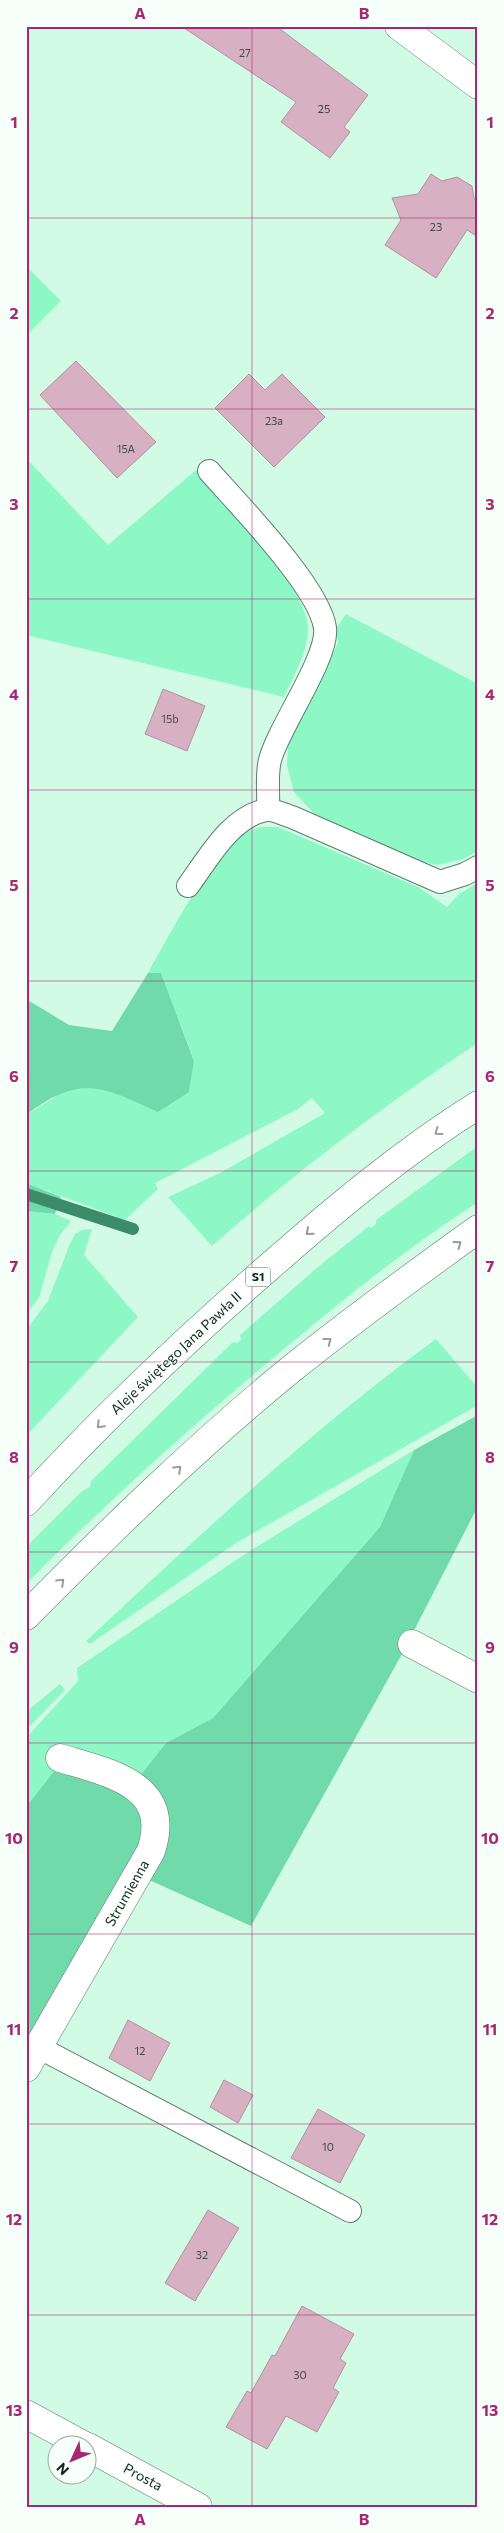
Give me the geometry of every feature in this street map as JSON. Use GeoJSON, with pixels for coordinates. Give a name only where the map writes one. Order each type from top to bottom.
{"type":"FeatureCollection","features":[{"type":"Feature","properties":{"kind":"main road"},"geometry":{"type":"LineString","coordinates":[[399,26],[478,85]]}},
{"type":"Feature","properties":{"kind":"main road","name":"Aleje świętego Jana Pawła II"},"geometry":{"type":"LineString","coordinates":[[26,1502],[161,1366],[248,1285],[342,1203],[478,1104]]}},
{"type":"Feature","properties":{"kind":"main road"},"geometry":{"type":"LineString","coordinates":[[26,1616],[188,1459],[289,1371],[404,1282],[478,1229]]}},
{"type":"Feature","properties":{"kind":"main road"},"geometry":{"type":"LineString","coordinates":[[412,1644],[478,1679]]}},
{"type":"Feature","properties":{"kind":"main road","name":"Strumienna"},"geometry":{"type":"LineString","coordinates":[[32,2058],[152,1851],[157,1835],[157,1820],[151,1804],[137,1788],[120,1777],[60,1758]]}},
{"type":"Feature","properties":{"kind":"main road","name":"Prosta"},"geometry":{"type":"LineString","coordinates":[[26,2414],[67,2436]]}},
{"type":"Feature","properties":{"kind":"main road","name":"Prosta"},"geometry":{"type":"LineString","coordinates":[[98,2453],[198,2507]]}},
{"type":"Feature","properties":{"kind":"lane"},"geometry":{"type":"LineString","coordinates":[[209,471],[273,545],[318,604],[326,629],[320,655],[270,761],[268,810]]}},
{"type":"Feature","properties":{"kind":"lane"},"geometry":{"type":"LineString","coordinates":[[188,886],[230,831],[245,818],[268,810],[292,817],[440,882],[465,874],[478,867]]}},
{"type":"Feature","properties":{"kind":"lane"},"geometry":{"type":"LineString","coordinates":[[32,2058],[350,2211]]}},
{"type":"Feature","properties":{"kind":"green space"},"geometry":{"type":"Polygon","coordinates":[[[26,266],[61,301],[26,336],[26,266]]]}},
{"type":"Feature","properties":{"kind":"green space"},"geometry":{"type":"Polygon","coordinates":[[[26,458],[108,545],[196,470],[263,546],[295,592],[305,613],[308,630],[305,648],[284,697],[26,635],[26,458]]]}},
{"type":"Feature","properties":{"kind":"green space"},"geometry":{"type":"Polygon","coordinates":[[[346,614],[478,684],[478,851],[463,859],[437,865],[407,858],[319,819],[294,792],[287,766],[288,742],[338,643],[336,629],[346,614]]]}},
{"type":"Feature","properties":{"kind":"green space"},"geometry":{"type":"Polygon","coordinates":[[[260,827],[278,827],[418,887],[447,907],[459,894],[478,883],[478,1043],[409,1090],[341,1140],[212,1246],[168,1197],[220,1173],[325,1113],[312,1098],[298,1109],[155,1183],[158,1189],[125,1220],[26,1183],[26,1115],[66,1090],[95,1087],[120,1094],[189,1092],[194,1060],[161,973],[148,973],[178,919],[217,861],[230,845],[243,834],[260,827]]]}},
{"type":"Feature","properties":{"kind":"green space"},"geometry":{"type":"Polygon","coordinates":[[[148,973],[161,973],[194,1061],[189,1092],[158,1112],[106,1091],[91,1088],[77,1089],[45,1102],[26,1115],[26,999],[69,1025],[112,1031],[148,973]]]}},
{"type":"Feature","properties":{"kind":"green space"},"geometry":{"type":"Polygon","coordinates":[[[478,1146],[478,1202],[379,1272],[251,1377],[120,1493],[26,1584],[26,1547],[82,1491],[90,1487],[91,1481],[233,1342],[237,1343],[241,1340],[240,1335],[319,1266],[369,1226],[371,1228],[376,1224],[376,1220],[478,1146]]]}},
{"type":"Feature","properties":{"kind":"green space"},"geometry":{"type":"Polygon","coordinates":[[[26,1183],[61,1197],[55,1214],[26,1211],[26,1183]]]}},
{"type":"Feature","properties":{"kind":"green space"},"geometry":{"type":"Polygon","coordinates":[[[26,1211],[55,1214],[71,1221],[60,1235],[52,1252],[39,1298],[26,1314],[26,1211]]]}},
{"type":"Feature","properties":{"kind":"green space"},"geometry":{"type":"Polygon","coordinates":[[[92,1229],[84,1255],[138,1317],[26,1436],[26,1330],[48,1301],[75,1234],[82,1230],[92,1229]]]}},
{"type":"Feature","properties":{"kind":"green space"},"geometry":{"type":"Polygon","coordinates":[[[436,1339],[478,1388],[478,1405],[236,1543],[90,1644],[86,1641],[213,1523],[300,1447],[344,1410],[436,1339]]]}},
{"type":"Feature","properties":{"kind":"green space"},"geometry":{"type":"Polygon","coordinates":[[[478,1415],[478,1506],[402,1654],[251,1926],[147,1879],[139,1777],[166,1743],[213,1718],[380,1527],[414,1450],[478,1415]]]}},
{"type":"Feature","properties":{"kind":"green space"},"geometry":{"type":"Polygon","coordinates":[[[414,1450],[380,1527],[213,1718],[166,1743],[139,1777],[58,1766],[26,1807],[26,1738],[78,1681],[77,1668],[245,1554],[414,1450]]]}},
{"type":"Feature","properties":{"kind":"green space"},"geometry":{"type":"Polygon","coordinates":[[[60,1684],[65,1690],[26,1730],[26,1712],[60,1684]]]}},
{"type":"Feature","properties":{"kind":"green space"},"geometry":{"type":"Polygon","coordinates":[[[58,1766],[100,1779],[142,1808],[146,1832],[26,2048],[26,1807],[58,1766]]]}},
{"type":"Feature","properties":{"kind":"building"},"geometry":{"type":"Polygon","coordinates":[[[181,26],[276,26],[368,95],[344,127],[350,132],[330,158],[281,122],[296,102],[181,26]]]}},
{"type":"Feature","properties":{"kind":"building"},"geometry":{"type":"Polygon","coordinates":[[[431,174],[442,181],[457,177],[472,186],[474,198],[478,201],[478,237],[467,230],[436,278],[385,245],[401,220],[392,198],[418,194],[431,174]]]}},
{"type":"Feature","properties":{"kind":"building"},"geometry":{"type":"Polygon","coordinates":[[[76,361],[156,442],[117,478],[40,395],[76,361]]]}},
{"type":"Feature","properties":{"kind":"building"},"geometry":{"type":"Polygon","coordinates":[[[249,374],[265,390],[282,374],[325,417],[274,467],[215,408],[249,374]]]}},
{"type":"Feature","properties":{"kind":"building"},"geometry":{"type":"Polygon","coordinates":[[[163,689],[205,706],[187,751],[145,734],[163,689]]]}},
{"type":"Feature","properties":{"kind":"building"},"geometry":{"type":"Polygon","coordinates":[[[128,2020],[170,2043],[150,2081],[109,2058],[128,2020]]]}},
{"type":"Feature","properties":{"kind":"building"},"geometry":{"type":"Polygon","coordinates":[[[224,2080],[253,2095],[238,2123],[210,2107],[224,2080]]]}},
{"type":"Feature","properties":{"kind":"building"},"geometry":{"type":"Polygon","coordinates":[[[318,2109],[365,2135],[340,2183],[291,2158],[318,2109]]]}},
{"type":"Feature","properties":{"kind":"building"},"geometry":{"type":"Polygon","coordinates":[[[208,2210],[239,2228],[195,2301],[165,2283],[208,2210]]]}},
{"type":"Feature","properties":{"kind":"building"},"geometry":{"type":"Polygon","coordinates":[[[302,2306],[354,2334],[340,2359],[346,2363],[333,2388],[339,2392],[317,2432],[286,2416],[267,2449],[226,2427],[247,2391],[251,2393],[272,2355],[275,2356],[302,2306]]]}},
{"type":"Feature","properties":{"kind":"waterway"},"geometry":{"type":"LineString","coordinates":[[26,1194],[133,1229]]}}]}
